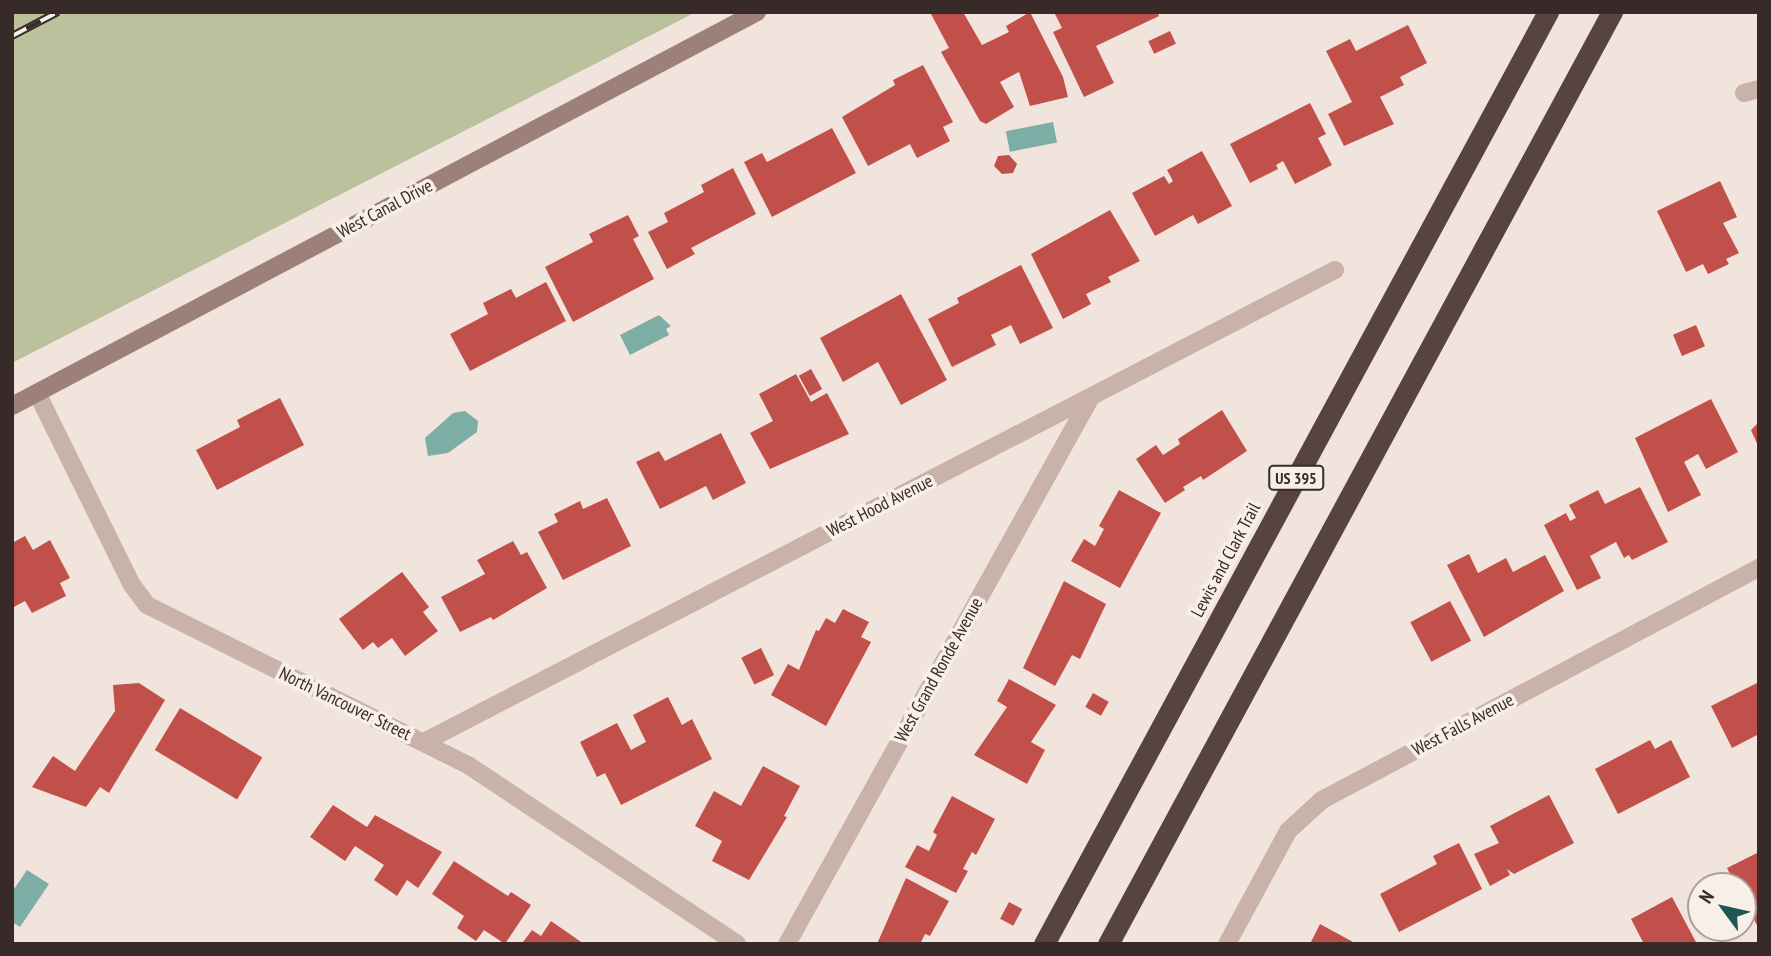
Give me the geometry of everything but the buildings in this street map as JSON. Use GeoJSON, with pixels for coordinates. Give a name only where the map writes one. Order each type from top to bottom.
{"type":"FeatureCollection","features":[{"type":"Feature","properties":{"kind":"highway","name":"Lewis and Clark Trail"},"geometry":{"type":"LineString","coordinates":[[1044,944],[1548,12]]}},
{"type":"Feature","properties":{"kind":"highway","name":"US 395"},"geometry":{"type":"LineString","coordinates":[[1108,944],[1612,12]]}},
{"type":"Feature","properties":{"kind":"street","name":"West Canal Drive"},"geometry":{"type":"LineString","coordinates":[[12,406],[757,12]]}},
{"type":"Feature","properties":{"kind":"street","name":"West Hood Avenue"},"geometry":{"type":"LineString","coordinates":[[424,742],[1335,270]]}},
{"type":"Feature","properties":{"kind":"street","name":"North Vancouver Street"},"geometry":{"type":"LineString","coordinates":[[37,393],[132,585],[148,605],[468,765],[737,944]]}},
{"type":"Feature","properties":{"kind":"street","name":"West Grand Ronde Avenue"},"geometry":{"type":"LineString","coordinates":[[787,944],[1091,397]]}},
{"type":"Feature","properties":{"kind":"street","name":"West Falls Avenue"},"geometry":{"type":"LineString","coordinates":[[1227,944],[1288,831],[1322,800],[1759,569]]}},
{"type":"Feature","properties":{"kind":"green space"},"geometry":{"type":"Polygon","coordinates":[[[12,12],[696,12],[12,363],[12,12]]]}},
{"type":"Feature","properties":{"kind":"water"},"geometry":{"type":"Polygon","coordinates":[[[1053,122],[1057,143],[1010,152],[1006,131],[1053,122]]]}},
{"type":"Feature","properties":{"kind":"water"},"geometry":{"type":"Polygon","coordinates":[[[659,315],[671,326],[666,329],[669,335],[630,355],[620,335],[659,315]]]}},
{"type":"Feature","properties":{"kind":"water"},"geometry":{"type":"Polygon","coordinates":[[[465,411],[478,421],[477,432],[448,453],[428,456],[425,438],[453,413],[465,411]]]}},
{"type":"Feature","properties":{"kind":"water"},"geometry":{"type":"Polygon","coordinates":[[[27,870],[49,884],[20,927],[12,922],[12,892],[27,870]]]}},
{"type":"Feature","properties":{"kind":"railway"},"geometry":{"type":"LineString","coordinates":[[12,36],[58,12]]}}]}
